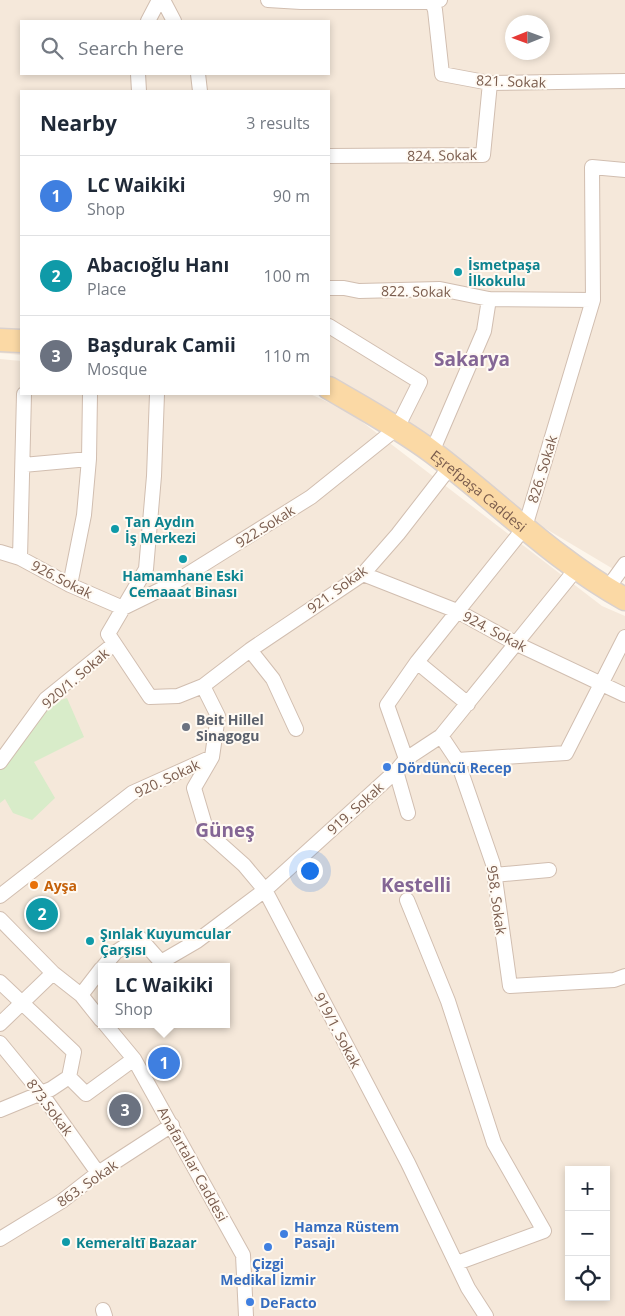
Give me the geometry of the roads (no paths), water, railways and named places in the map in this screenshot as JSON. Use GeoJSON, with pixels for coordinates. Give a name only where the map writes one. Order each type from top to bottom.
{"type":"FeatureCollection","features":[{"type":"Feature","properties":{"kind":"main road"},"geometry":{"type":"LineString","coordinates":[[0,340],[20,341]]}},
{"type":"Feature","properties":{"kind":"main road","name":"Eşrefpaşa Caddesi"},"geometry":{"type":"LineString","coordinates":[[330,389],[397,428],[432,452],[577,568],[616,594]]}},
{"type":"Feature","properties":{"kind":"street"},"geometry":{"type":"LineString","coordinates":[[149,20],[159,0]]}},
{"type":"Feature","properties":{"kind":"street"},"geometry":{"type":"LineString","coordinates":[[163,0],[173,20]]}},
{"type":"Feature","properties":{"kind":"street"},"geometry":{"type":"LineString","coordinates":[[268,0],[301,2],[437,1]]}},
{"type":"Feature","properties":{"kind":"street","name":"821. Sokak"},"geometry":{"type":"LineString","coordinates":[[437,1],[435,10],[442,74],[490,83],[625,81]]}},
{"type":"Feature","properties":{"kind":"street"},"geometry":{"type":"LineString","coordinates":[[138,75],[139,90]]}},
{"type":"Feature","properties":{"kind":"street"},"geometry":{"type":"LineString","coordinates":[[198,75],[200,90]]}},
{"type":"Feature","properties":{"kind":"street","name":"824. Sokak"},"geometry":{"type":"LineString","coordinates":[[330,156],[483,155],[490,83]]}},
{"type":"Feature","properties":{"kind":"street","name":"826. Sokak"},"geometry":{"type":"LineString","coordinates":[[406,759],[387,705],[417,662],[525,527],[593,300],[592,167],[625,170]]}},
{"type":"Feature","properties":{"kind":"street","name":"822. Sokak"},"geometry":{"type":"LineString","coordinates":[[330,288],[359,291],[440,289],[489,299],[593,300]]}},
{"type":"Feature","properties":{"kind":"street"},"geometry":{"type":"LineString","coordinates":[[432,452],[484,331],[489,299]]}},
{"type":"Feature","properties":{"kind":"street"},"geometry":{"type":"LineString","coordinates":[[330,327],[420,382],[397,428]]}},
{"type":"Feature","properties":{"kind":"street"},"geometry":{"type":"LineString","coordinates":[[20,558],[24,395]]}},
{"type":"Feature","properties":{"kind":"street"},"geometry":{"type":"LineString","coordinates":[[70,585],[84,515],[90,395]]}},
{"type":"Feature","properties":{"kind":"street"},"geometry":{"type":"LineString","coordinates":[[157,395],[154,476],[146,569],[108,634],[150,697],[178,696],[203,686]]}},
{"type":"Feature","properties":{"kind":"street","name":"922.Sokak"},"geometry":{"type":"LineString","coordinates":[[123,608],[172,584],[311,497],[397,428]]}},
{"type":"Feature","properties":{"kind":"street"},"geometry":{"type":"LineString","coordinates":[[23,465],[88,459]]}},
{"type":"Feature","properties":{"kind":"street","name":"921. Sokak"},"geometry":{"type":"LineString","coordinates":[[203,686],[250,650],[363,574],[398,534],[450,467]]}},
{"type":"Feature","properties":{"kind":"street","name":"926.Sokak"},"geometry":{"type":"LineString","coordinates":[[0,552],[20,558],[70,585],[123,608]]}},
{"type":"Feature","properties":{"kind":"street"},"geometry":{"type":"LineString","coordinates":[[616,594],[625,564]]}},
{"type":"Feature","properties":{"kind":"street","name":"919. Sokak"},"geometry":{"type":"LineString","coordinates":[[106,963],[116,952],[139,937],[161,962],[197,941],[264,890],[396,771],[406,759],[442,736],[577,568]]}},
{"type":"Feature","properties":{"kind":"street","name":"924. Sokak"},"geometry":{"type":"LineString","coordinates":[[363,574],[457,611],[517,644],[625,696]]}},
{"type":"Feature","properties":{"kind":"street"},"geometry":{"type":"LineString","coordinates":[[457,760],[566,753],[625,637]]}},
{"type":"Feature","properties":{"kind":"street","name":"920/1. Sokak"},"geometry":{"type":"LineString","coordinates":[[0,762],[46,699],[114,644]]}},
{"type":"Feature","properties":{"kind":"street"},"geometry":{"type":"LineString","coordinates":[[250,650],[273,680],[296,729]]}},
{"type":"Feature","properties":{"kind":"street"},"geometry":{"type":"LineString","coordinates":[[417,662],[468,704]]}},
{"type":"Feature","properties":{"kind":"street","name":"920. Sokak"},"geometry":{"type":"LineString","coordinates":[[0,896],[132,793],[212,757],[218,716],[203,686]]}},
{"type":"Feature","properties":{"kind":"street","name":"958. Sokak"},"geometry":{"type":"LineString","coordinates":[[442,736],[457,760],[493,864],[510,986],[614,980],[625,976]]}},
{"type":"Feature","properties":{"kind":"street","name":"919/1. Sokak"},"geometry":{"type":"LineString","coordinates":[[212,757],[194,788],[207,832],[244,865],[264,890],[408,1163],[468,1288],[486,1316]]}},
{"type":"Feature","properties":{"kind":"street"},"geometry":{"type":"LineString","coordinates":[[396,771],[408,813]]}},
{"type":"Feature","properties":{"kind":"street"},"geometry":{"type":"LineString","coordinates":[[494,875],[549,870]]}},
{"type":"Feature","properties":{"kind":"street"},"geometry":{"type":"LineString","coordinates":[[407,900],[448,1001],[494,1143],[544,1230],[456,1263]]}},
{"type":"Feature","properties":{"kind":"street"},"geometry":{"type":"LineString","coordinates":[[0,919],[53,973],[80,995],[98,1015]]}},
{"type":"Feature","properties":{"kind":"street"},"geometry":{"type":"LineString","coordinates":[[0,1024],[53,973]]}},
{"type":"Feature","properties":{"kind":"street","name":"919. Sokak"},"geometry":{"type":"LineString","coordinates":[[80,995],[98,973]]}},
{"type":"Feature","properties":{"kind":"street"},"geometry":{"type":"LineString","coordinates":[[0,982],[74,1052],[69,1077],[41,1093],[0,1110]]}},
{"type":"Feature","properties":{"kind":"street","name":"Anafartalar Caddesi"},"geometry":{"type":"LineString","coordinates":[[108,1028],[134,1059],[243,1255],[246,1316]]}},
{"type":"Feature","properties":{"kind":"street","name":"873.Sokak"},"geometry":{"type":"LineString","coordinates":[[0,1043],[41,1093],[98,1173]]}},
{"type":"Feature","properties":{"kind":"street"},"geometry":{"type":"LineString","coordinates":[[69,1077],[86,1094],[134,1059]]}},
{"type":"Feature","properties":{"kind":"street","name":"863. Sokak"},"geometry":{"type":"LineString","coordinates":[[0,1239],[62,1201],[98,1173],[172,1125]]}},
{"type":"Feature","properties":{"kind":"place","name":"İsmetpaşa İlkokulu"},"geometry":{"type":"Point","coordinates":[458,272]}},
{"type":"Feature","properties":{"kind":"place","name":"Tan Aydın İş Merkezi"},"geometry":{"type":"Point","coordinates":[115,529]}},
{"type":"Feature","properties":{"kind":"place","name":"Hamamhane Eski Cemaaat Binası"},"geometry":{"type":"Point","coordinates":[183,559]}},
{"type":"Feature","properties":{"kind":"place","name":"Beit Hillel Sinagogu"},"geometry":{"type":"Point","coordinates":[186,727]}},
{"type":"Feature","properties":{"kind":"place","name":"Dördüncü Recep"},"geometry":{"type":"Point","coordinates":[387,767]}},
{"type":"Feature","properties":{"kind":"place","name":"Ayşa"},"geometry":{"type":"Point","coordinates":[34,885]}},
{"type":"Feature","properties":{"kind":"place","name":"Abacıoğlu Hanı"},"geometry":{"type":"Point","coordinates":[42,914]}},
{"type":"Feature","properties":{"kind":"place","name":"Şınlak Kuyumcular Çarşısı"},"geometry":{"type":"Point","coordinates":[90,941]}},
{"type":"Feature","properties":{"kind":"place","name":"LC Waikiki"},"geometry":{"type":"Point","coordinates":[164,1063]}},
{"type":"Feature","properties":{"kind":"place","name":"Başdurak Camii"},"geometry":{"type":"Point","coordinates":[125,1110]}},
{"type":"Feature","properties":{"kind":"place","name":"Hamza Rüstem Pasajı"},"geometry":{"type":"Point","coordinates":[284,1234]}},
{"type":"Feature","properties":{"kind":"place","name":"Kemeraltī Bazaar"},"geometry":{"type":"Point","coordinates":[66,1242]}},
{"type":"Feature","properties":{"kind":"place","name":"Çizgi Medikal İzmir"},"geometry":{"type":"Point","coordinates":[268,1247]}},
{"type":"Feature","properties":{"kind":"place","name":"DeFacto"},"geometry":{"type":"Point","coordinates":[250,1302]}},
{"type":"Feature","properties":{"kind":"district","name":"Sakarya"},"geometry":{"type":"Point","coordinates":[472,359]}},
{"type":"Feature","properties":{"kind":"district","name":"Güneş"},"geometry":{"type":"Point","coordinates":[225,830]}},
{"type":"Feature","properties":{"kind":"district","name":"Kestelli"},"geometry":{"type":"Point","coordinates":[416,885]}}]}
